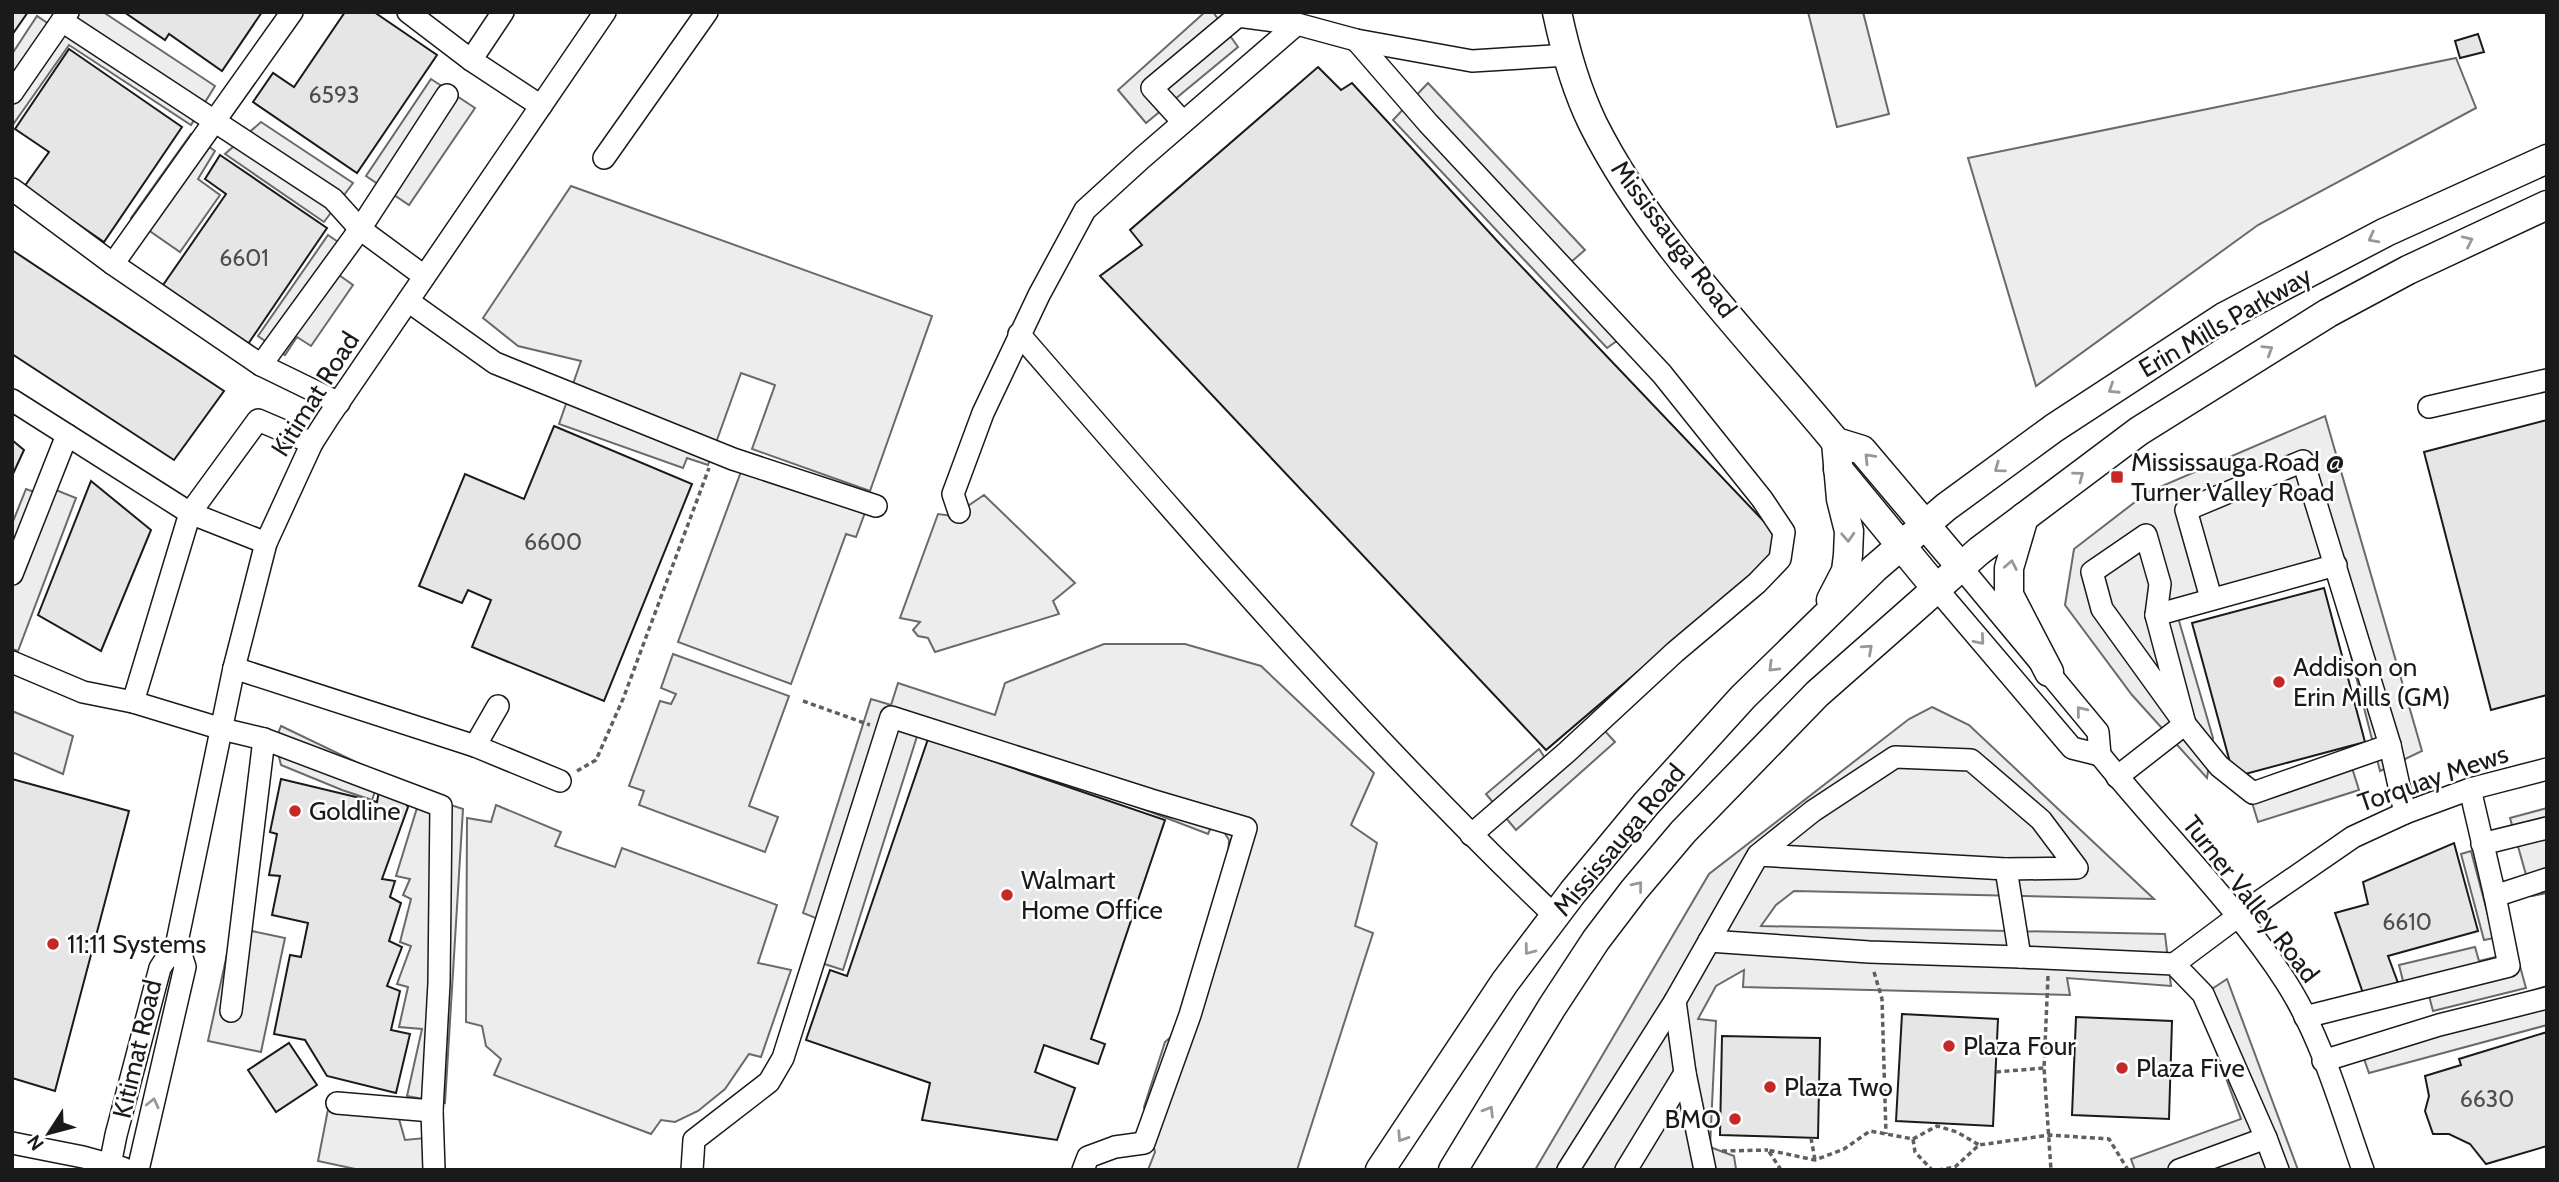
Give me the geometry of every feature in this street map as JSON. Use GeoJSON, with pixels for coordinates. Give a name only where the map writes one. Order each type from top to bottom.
{"type":"FeatureCollection","features":[{"type":"Feature","properties":{"kind":"main road","name":"Mississauga Road"},"geometry":{"type":"LineString","coordinates":[[1557,12],[1568,55],[1593,122],[1644,208],[1936,588]]}},
{"type":"Feature","properties":{"kind":"main road","name":"Erin Mills Parkway"},"geometry":{"type":"LineString","coordinates":[[1926,524],[2054,428],[2224,317],[2385,232],[2547,159]]}},
{"type":"Feature","properties":{"kind":"main road","name":"Erin Mills Parkway"},"geometry":{"type":"LineString","coordinates":[[1961,567],[2139,431],[2329,313],[2408,270],[2547,205]]}},
{"type":"Feature","properties":{"kind":"main road","name":"Mississauga Road"},"geometry":{"type":"LineString","coordinates":[[1453,1170],[1552,1007],[1596,940],[1634,890],[1683,832],[1817,694],[1961,567],[1862,450],[1837,456]]}},
{"type":"Feature","properties":{"kind":"main road"},"geometry":{"type":"LineString","coordinates":[[1822,618],[1846,571],[1848,555],[1849,531],[1841,499],[1837,456]]}},
{"type":"Feature","properties":{"kind":"main road"},"geometry":{"type":"LineString","coordinates":[[2024,517],[2010,568],[2009,595],[2049,672]]}},
{"type":"Feature","properties":{"kind":"main road","name":"Mississauga Road"},"geometry":{"type":"LineString","coordinates":[[1380,1170],[1505,982],[1646,804],[1743,697],[1822,618],[1926,524]]}},
{"type":"Feature","properties":{"kind":"street"},"geometry":{"type":"LineString","coordinates":[[113,264],[292,12]]}},
{"type":"Feature","properties":{"kind":"street"},"geometry":{"type":"LineString","coordinates":[[408,12],[471,60],[541,106]]}},
{"type":"Feature","properties":{"kind":"street"},"geometry":{"type":"LineString","coordinates":[[471,60],[503,12]]}},
{"type":"Feature","properties":{"kind":"street","name":"Kitimat Road"},"geometry":{"type":"LineString","coordinates":[[116,1168],[116,1135],[160,968],[177,942],[234,668],[267,543],[312,443],[605,12]]}},
{"type":"Feature","properties":{"kind":"street"},"geometry":{"type":"LineString","coordinates":[[604,158],[707,12]]}},
{"type":"Feature","properties":{"kind":"street"},"geometry":{"type":"LineString","coordinates":[[1183,122],[1152,88],[1238,16],[1297,24],[1356,40],[1472,61],[1568,55]]}},
{"type":"Feature","properties":{"kind":"street"},"geometry":{"type":"LineString","coordinates":[[12,93],[65,17],[333,200],[360,229],[424,276]]}},
{"type":"Feature","properties":{"kind":"street"},"geometry":{"type":"LineString","coordinates":[[960,512],[953,494],[983,413],[1019,334],[1085,210],[1297,24]]}},
{"type":"Feature","properties":{"kind":"street"},"geometry":{"type":"LineString","coordinates":[[1356,40],[1428,123],[1662,374],[1762,499],[1784,532],[1780,559],[1757,583],[1675,652],[1567,752],[1471,835]]}},
{"type":"Feature","properties":{"kind":"street"},"geometry":{"type":"LineString","coordinates":[[261,365],[360,229],[447,95]]}},
{"type":"Feature","properties":{"kind":"street"},"geometry":{"type":"LineString","coordinates":[[12,189],[113,264],[261,365],[339,402]]}},
{"type":"Feature","properties":{"kind":"street"},"geometry":{"type":"LineString","coordinates":[[408,301],[495,363],[715,451],[876,506]]}},
{"type":"Feature","properties":{"kind":"street"},"geometry":{"type":"LineString","coordinates":[[1019,334],[1274,625],[1471,835],[1555,916]]}},
{"type":"Feature","properties":{"kind":"street"},"geometry":{"type":"LineString","coordinates":[[2429,407],[2547,380]]}},
{"type":"Feature","properties":{"kind":"street"},"geometry":{"type":"LineString","coordinates":[[12,400],[190,513],[267,543]]}},
{"type":"Feature","properties":{"kind":"street"},"geometry":{"type":"LineString","coordinates":[[133,702],[190,513],[258,420],[312,443]]}},
{"type":"Feature","properties":{"kind":"street"},"geometry":{"type":"LineString","coordinates":[[12,573],[66,435]]}},
{"type":"Feature","properties":{"kind":"street"},"geometry":{"type":"LineString","coordinates":[[2211,598],[2186,510],[2304,461],[2390,745],[2405,813]]}},
{"type":"Feature","properties":{"kind":"street"},"geometry":{"type":"LineString","coordinates":[[2185,724],[2155,615],[2160,583],[2146,535],[2092,572],[2102,609],[2185,724],[2219,766],[2253,793],[2390,745]]}},
{"type":"Feature","properties":{"kind":"street"},"geometry":{"type":"LineString","coordinates":[[2155,615],[2336,565]]}},
{"type":"Feature","properties":{"kind":"street","name":"Turner Valley Road"},"geometry":{"type":"LineString","coordinates":[[1961,567],[2098,732],[2100,755],[2237,917],[2286,982],[2305,1017],[2363,1170]]}},
{"type":"Feature","properties":{"kind":"street"},"geometry":{"type":"LineString","coordinates":[[1936,588],[2072,748],[2100,755]]}},
{"type":"Feature","properties":{"kind":"street"},"geometry":{"type":"LineString","coordinates":[[12,662],[83,692],[133,702],[264,739],[441,806],[439,983],[432,1111],[434,1170]]}},
{"type":"Feature","properties":{"kind":"street"},"geometry":{"type":"LineString","coordinates":[[234,668],[475,746],[560,781]]}},
{"type":"Feature","properties":{"kind":"street"},"geometry":{"type":"LineString","coordinates":[[475,746],[498,706]]}},
{"type":"Feature","properties":{"kind":"street"},"geometry":{"type":"LineString","coordinates":[[692,1170],[694,1140],[769,1082],[783,1058],[891,718],[1246,828],[1206,967],[1144,1143],[1115,1147],[1088,1157],[1083,1170]]}},
{"type":"Feature","properties":{"kind":"street"},"geometry":{"type":"LineString","coordinates":[[2118,777],[2185,724]]}},
{"type":"Feature","properties":{"kind":"street"},"geometry":{"type":"LineString","coordinates":[[231,1011],[264,739]]}},
{"type":"Feature","properties":{"kind":"street"},"geometry":{"type":"LineString","coordinates":[[1567,1170],[1675,1001],[1758,855],[1814,811],[1895,757],[1971,760],[2041,820],[2077,868],[2006,869],[1758,855]]}},
{"type":"Feature","properties":{"kind":"street","name":"Torquay Mews"},"geometry":{"type":"LineString","coordinates":[[2174,964],[2353,837],[2405,813],[2470,789],[2547,769]]}},
{"type":"Feature","properties":{"kind":"street"},"geometry":{"type":"LineString","coordinates":[[2305,1017],[2509,966],[2470,789]]}},
{"type":"Feature","properties":{"kind":"street"},"geometry":{"type":"LineString","coordinates":[[2482,844],[2547,828]]}},
{"type":"Feature","properties":{"kind":"street"},"geometry":{"type":"LineString","coordinates":[[2006,869],[2020,957]]}},
{"type":"Feature","properties":{"kind":"street"},"geometry":{"type":"LineString","coordinates":[[2495,896],[2547,879]]}},
{"type":"Feature","properties":{"kind":"street"},"geometry":{"type":"LineString","coordinates":[[1709,941],[1869,952],[2174,964],[2203,994],[2278,1170]]}},
{"type":"Feature","properties":{"kind":"street","name":"Kitimat Road"},"geometry":{"type":"LineString","coordinates":[[138,1170],[185,967],[177,942]]}},
{"type":"Feature","properties":{"kind":"street"},"geometry":{"type":"LineString","coordinates":[[2323,1061],[2439,1025],[2547,998]]}},
{"type":"Feature","properties":{"kind":"street"},"geometry":{"type":"LineString","coordinates":[[1675,1001],[1685,1073],[1703,1160],[1690,1170]]}},
{"type":"Feature","properties":{"kind":"street"},"geometry":{"type":"LineString","coordinates":[[1626,1170],[1685,1073]]}},
{"type":"Feature","properties":{"kind":"street"},"geometry":{"type":"LineString","coordinates":[[337,1103],[432,1111]]}},
{"type":"Feature","properties":{"kind":"street"},"geometry":{"type":"LineString","coordinates":[[2179,1170],[2266,1138]]}},
{"type":"Feature","properties":{"kind":"street"},"geometry":{"type":"LineString","coordinates":[[12,1143],[83,1157],[116,1168]]}},
{"type":"Feature","properties":{"kind":"path"},"geometry":{"type":"LineString","coordinates":[[560,781],[596,760],[623,699],[715,451]]}},
{"type":"Feature","properties":{"kind":"path"},"geometry":{"type":"LineString","coordinates":[[803,701],[885,731]]}},
{"type":"Feature","properties":{"kind":"path"},"geometry":{"type":"LineString","coordinates":[[1869,952],[1882,999],[1886,1134]]}},
{"type":"Feature","properties":{"kind":"path"},"geometry":{"type":"LineString","coordinates":[[2048,957],[2044,1068],[2051,1170]]}},
{"type":"Feature","properties":{"kind":"path"},"geometry":{"type":"LineString","coordinates":[[1996,1072],[2044,1068]]}},
{"type":"Feature","properties":{"kind":"path"},"geometry":{"type":"LineString","coordinates":[[1703,1160],[1769,1150],[1815,1160],[1844,1149],[1870,1130],[1913,1139],[1937,1126],[1956,1132],[1979,1145]]}},
{"type":"Feature","properties":{"kind":"path"},"geometry":{"type":"LineString","coordinates":[[1938,1170],[1954,1168],[1979,1145],[2050,1135],[2109,1139],[2128,1170]]}},
{"type":"Feature","properties":{"kind":"path"},"geometry":{"type":"LineString","coordinates":[[1811,1138],[1815,1160]]}},
{"type":"Feature","properties":{"kind":"path"},"geometry":{"type":"LineString","coordinates":[[1913,1139],[1915,1152],[1932,1170]]}},
{"type":"Feature","properties":{"kind":"path"},"geometry":{"type":"LineString","coordinates":[[1769,1150],[1781,1170]]}},
{"type":"Feature","properties":{"kind":"shaded area"},"geometry":{"type":"Polygon","coordinates":[[[57,12],[103,12],[215,86],[191,125],[69,45],[12,126],[12,54],[37,16],[49,24],[57,12]]]}},
{"type":"Feature","properties":{"kind":"shaded area"},"geometry":{"type":"Polygon","coordinates":[[[1205,12],[1213,12],[1238,47],[1146,123],[1118,90],[1205,12]]]}},
{"type":"Feature","properties":{"kind":"shaded area"},"geometry":{"type":"Polygon","coordinates":[[[1808,12],[1863,12],[1889,114],[1837,127],[1808,12]]]}},
{"type":"Feature","properties":{"kind":"shaded area"},"geometry":{"type":"Polygon","coordinates":[[[2456,58],[2476,108],[2258,225],[2036,386],[1968,158],[2456,58]]]}},
{"type":"Feature","properties":{"kind":"shaded area"},"geometry":{"type":"Polygon","coordinates":[[[431,79],[475,108],[409,205],[366,176],[431,79]]]}},
{"type":"Feature","properties":{"kind":"shaded area"},"geometry":{"type":"Polygon","coordinates":[[[1428,83],[1585,250],[1571,262],[1632,330],[1607,348],[1393,120],[1428,83]]]}},
{"type":"Feature","properties":{"kind":"shaded area"},"geometry":{"type":"Polygon","coordinates":[[[261,122],[353,183],[324,222],[225,154],[261,122]]]}},
{"type":"Feature","properties":{"kind":"shaded area"},"geometry":{"type":"Polygon","coordinates":[[[191,134],[215,151],[198,179],[220,195],[180,252],[131,218],[191,134]]]}},
{"type":"Feature","properties":{"kind":"shaded area"},"geometry":{"type":"Polygon","coordinates":[[[571,186],[932,316],[870,491],[752,449],[775,385],[741,373],[708,465],[687,458],[683,468],[559,424],[581,361],[518,346],[483,318],[571,186]]]}},
{"type":"Feature","properties":{"kind":"shaded area"},"geometry":{"type":"Polygon","coordinates":[[[328,235],[354,253],[339,275],[353,285],[311,346],[297,337],[285,355],[258,336],[328,235]]]}},
{"type":"Feature","properties":{"kind":"shaded area"},"geometry":{"type":"Polygon","coordinates":[[[2325,416],[2422,751],[2380,771],[2331,577],[2177,614],[2213,738],[2207,778],[2132,695],[2065,605],[2074,549],[2148,492],[2325,416]]]}},
{"type":"Feature","properties":{"kind":"shaded area"},"geometry":{"type":"Polygon","coordinates":[[[742,469],[870,499],[856,537],[846,534],[791,684],[678,642],[742,469]]]}},
{"type":"Feature","properties":{"kind":"shaded area"},"geometry":{"type":"Polygon","coordinates":[[[41,484],[76,498],[18,651],[12,649],[12,524],[26,489],[37,493],[41,484]]]}},
{"type":"Feature","properties":{"kind":"shaded area"},"geometry":{"type":"Polygon","coordinates":[[[984,495],[1075,583],[1053,601],[1059,614],[935,652],[928,638],[918,636],[913,630],[920,622],[900,618],[938,514],[953,516],[984,495]]]}},
{"type":"Feature","properties":{"kind":"shaded area"},"geometry":{"type":"Polygon","coordinates":[[[1104,644],[1185,644],[1261,666],[1374,773],[1351,825],[1377,843],[1355,926],[1373,933],[1297,1170],[1148,1170],[1155,1152],[1144,1107],[1165,1042],[1174,1034],[1228,855],[1229,840],[1224,832],[1212,825],[1208,834],[984,748],[920,727],[843,970],[809,959],[821,920],[803,913],[871,699],[891,705],[898,683],[995,715],[1005,683],[1104,644]]]}},
{"type":"Feature","properties":{"kind":"shaded area"},"geometry":{"type":"Polygon","coordinates":[[[673,654],[789,696],[749,806],[778,817],[765,852],[639,805],[644,791],[629,786],[660,701],[671,704],[676,694],[661,688],[673,654]]]}},
{"type":"Feature","properties":{"kind":"shaded area"},"geometry":{"type":"Polygon","coordinates":[[[1932,707],[1969,725],[2154,899],[1794,891],[1776,905],[1761,926],[2165,934],[2171,986],[2067,978],[2070,995],[1743,987],[1744,970],[1716,986],[1698,1019],[1716,1021],[1710,1147],[1734,1156],[1736,1169],[1535,1170],[1709,874],[1909,719],[1932,707]]]}},
{"type":"Feature","properties":{"kind":"shaded area"},"geometry":{"type":"Polygon","coordinates":[[[12,711],[73,736],[63,774],[12,752],[12,711]]]}},
{"type":"Feature","properties":{"kind":"shaded area"},"geometry":{"type":"Polygon","coordinates":[[[1592,717],[1615,742],[1516,830],[1486,794],[1539,749],[1545,758],[1592,717]]]}},
{"type":"Feature","properties":{"kind":"shaded area"},"geometry":{"type":"Polygon","coordinates":[[[281,726],[381,774],[372,800],[281,765],[275,741],[281,726]]]}},
{"type":"Feature","properties":{"kind":"shaded area"},"geometry":{"type":"Polygon","coordinates":[[[2348,755],[2359,790],[2258,822],[2247,786],[2348,755]]]}},
{"type":"Feature","properties":{"kind":"shaded area"},"geometry":{"type":"Polygon","coordinates":[[[421,795],[463,809],[445,1103],[407,1096],[422,1029],[399,1027],[408,987],[397,984],[411,946],[400,942],[411,899],[403,895],[410,879],[396,876],[421,795]]]}},
{"type":"Feature","properties":{"kind":"shaded area"},"geometry":{"type":"Polygon","coordinates":[[[496,805],[561,832],[555,846],[615,867],[622,848],[777,905],[758,963],[791,970],[761,1057],[749,1054],[725,1089],[698,1111],[675,1122],[661,1120],[651,1134],[494,1075],[501,1059],[486,1046],[482,1026],[466,1022],[467,818],[491,822],[496,805]]]}},
{"type":"Feature","properties":{"kind":"shaded area"},"geometry":{"type":"Polygon","coordinates":[[[2547,808],[2547,893],[2532,896],[2510,818],[2547,808]]]}},
{"type":"Feature","properties":{"kind":"shaded area"},"geometry":{"type":"Polygon","coordinates":[[[2471,851],[2494,938],[2484,940],[2461,854],[2471,851]]]}},
{"type":"Feature","properties":{"kind":"shaded area"},"geometry":{"type":"Polygon","coordinates":[[[233,927],[285,938],[261,1052],[208,1041],[233,927]]]}},
{"type":"Feature","properties":{"kind":"shaded area"},"geometry":{"type":"Polygon","coordinates":[[[2475,947],[2479,961],[2516,952],[2526,988],[2433,1011],[2429,996],[2408,1001],[2399,965],[2475,947]]]}},
{"type":"Feature","properties":{"kind":"shaded area"},"geometry":{"type":"Polygon","coordinates":[[[2227,979],[2298,1170],[2135,1170],[2131,1159],[2241,1119],[2197,999],[2227,979]]]}},
{"type":"Feature","properties":{"kind":"shaded area"},"geometry":{"type":"Polygon","coordinates":[[[2547,986],[2547,1025],[2369,1073],[2358,1042],[2547,986]]]}},
{"type":"Feature","properties":{"kind":"shaded area"},"geometry":{"type":"Polygon","coordinates":[[[330,1099],[395,1105],[405,1140],[425,1138],[427,1170],[360,1170],[318,1161],[330,1099]]]}},
{"type":"Feature","properties":{"kind":"building"},"geometry":{"type":"Polygon","coordinates":[[[12,12],[28,12],[12,35],[12,12]]]}},
{"type":"Feature","properties":{"kind":"building"},"geometry":{"type":"Polygon","coordinates":[[[124,12],[262,12],[222,71],[169,34],[165,40],[124,12]]]}},
{"type":"Feature","properties":{"kind":"building"},"geometry":{"type":"Polygon","coordinates":[[[345,12],[374,12],[437,55],[357,173],[253,102],[273,73],[294,87],[345,12]]]}},
{"type":"Feature","properties":{"kind":"building"},"geometry":{"type":"Polygon","coordinates":[[[2478,34],[2484,52],[2460,58],[2455,41],[2478,34]]]}},
{"type":"Feature","properties":{"kind":"building"},"geometry":{"type":"Polygon","coordinates":[[[69,49],[182,127],[104,242],[24,187],[49,152],[15,129],[69,49]]]}},
{"type":"Feature","properties":{"kind":"building"},"geometry":{"type":"Polygon","coordinates":[[[1318,67],[1341,90],[1352,83],[1500,244],[1774,532],[1771,558],[1546,750],[1100,276],[1142,245],[1130,230],[1318,67]]]}},
{"type":"Feature","properties":{"kind":"building"},"geometry":{"type":"Polygon","coordinates":[[[220,155],[327,228],[246,347],[161,288],[226,194],[205,179],[220,155]]]}},
{"type":"Feature","properties":{"kind":"building"},"geometry":{"type":"Polygon","coordinates":[[[12,250],[224,391],[174,460],[12,354],[12,250]]]}},
{"type":"Feature","properties":{"kind":"building"},"geometry":{"type":"Polygon","coordinates":[[[2547,420],[2547,695],[2491,710],[2424,452],[2547,420]]]}},
{"type":"Feature","properties":{"kind":"building"},"geometry":{"type":"Polygon","coordinates":[[[554,426],[692,484],[604,701],[472,647],[491,600],[468,590],[462,603],[419,586],[465,474],[524,499],[554,426]]]}},
{"type":"Feature","properties":{"kind":"building"},"geometry":{"type":"Polygon","coordinates":[[[12,440],[24,450],[12,476],[12,440]]]}},
{"type":"Feature","properties":{"kind":"building"},"geometry":{"type":"Polygon","coordinates":[[[91,481],[151,530],[101,651],[38,615],[91,481]]]}},
{"type":"Feature","properties":{"kind":"building","name":"Addison on Erin Mills (GM)"},"geometry":{"type":"Polygon","coordinates":[[[2324,588],[2365,742],[2234,777],[2192,623],[2324,588]]]}},
{"type":"Feature","properties":{"kind":"building","name":"Walmart Home Office"},"geometry":{"type":"Polygon","coordinates":[[[928,739],[1165,820],[1091,1039],[1105,1044],[1098,1064],[1044,1045],[1035,1072],[1075,1088],[1057,1140],[922,1120],[930,1083],[806,1040],[830,970],[847,976],[928,739]]]}},
{"type":"Feature","properties":{"kind":"building","name":"11:11 Systems"},"geometry":{"type":"Polygon","coordinates":[[[12,779],[129,811],[55,1091],[12,1078],[12,779]]]}},
{"type":"Feature","properties":{"kind":"building"},"geometry":{"type":"Polygon","coordinates":[[[281,779],[377,802],[379,791],[403,798],[408,807],[382,879],[395,881],[390,897],[401,903],[389,941],[402,947],[387,986],[400,991],[391,1030],[410,1034],[396,1093],[327,1076],[305,1040],[274,1034],[290,955],[301,957],[308,923],[272,915],[280,876],[269,875],[277,834],[270,832],[281,779]]]}},
{"type":"Feature","properties":{"kind":"building"},"geometry":{"type":"Polygon","coordinates":[[[2454,843],[2478,931],[2388,956],[2398,983],[2364,996],[2335,913],[2368,904],[2363,882],[2454,843]]]}},
{"type":"Feature","properties":{"kind":"building","name":"Plaza Four"},"geometry":{"type":"Polygon","coordinates":[[[1902,1014],[1998,1019],[1993,1126],[1896,1121],[1902,1014]]]}},
{"type":"Feature","properties":{"kind":"building","name":"Plaza Five"},"geometry":{"type":"Polygon","coordinates":[[[2076,1017],[2172,1021],[2169,1119],[2072,1115],[2076,1017]]]}},
{"type":"Feature","properties":{"kind":"building"},"geometry":{"type":"Polygon","coordinates":[[[2547,1032],[2547,1146],[2486,1164],[2470,1144],[2449,1134],[2433,1134],[2425,1111],[2429,1096],[2425,1076],[2461,1065],[2459,1059],[2547,1032]]]}},
{"type":"Feature","properties":{"kind":"building","name":"Plaza Two"},"geometry":{"type":"Polygon","coordinates":[[[1722,1036],[1820,1038],[1818,1138],[1720,1135],[1722,1036]]]}},
{"type":"Feature","properties":{"kind":"building"},"geometry":{"type":"Polygon","coordinates":[[[289,1043],[317,1085],[276,1112],[248,1070],[289,1043]]]}},
{"type":"Feature","properties":{"kind":"place","name":"Mississauga Road @ Turner Valley Road"},"geometry":{"type":"Point","coordinates":[2117,477]}},
{"type":"Feature","properties":{"kind":"place","name":"Addison on Erin Mills (GM)"},"geometry":{"type":"Point","coordinates":[2279,682]}},
{"type":"Feature","properties":{"kind":"place","name":"Goldline"},"geometry":{"type":"Point","coordinates":[295,811]}},
{"type":"Feature","properties":{"kind":"place","name":"Walmart Home Office"},"geometry":{"type":"Point","coordinates":[1007,895]}},
{"type":"Feature","properties":{"kind":"place","name":"11:11 Systems"},"geometry":{"type":"Point","coordinates":[53,944]}},
{"type":"Feature","properties":{"kind":"place","name":"Plaza Four"},"geometry":{"type":"Point","coordinates":[1949,1046]}},
{"type":"Feature","properties":{"kind":"place","name":"Plaza Five"},"geometry":{"type":"Point","coordinates":[2122,1068]}},
{"type":"Feature","properties":{"kind":"place","name":"Plaza Two"},"geometry":{"type":"Point","coordinates":[1770,1087]}},
{"type":"Feature","properties":{"kind":"place","name":"BMO"},"geometry":{"type":"Point","coordinates":[1735,1119]}}]}
